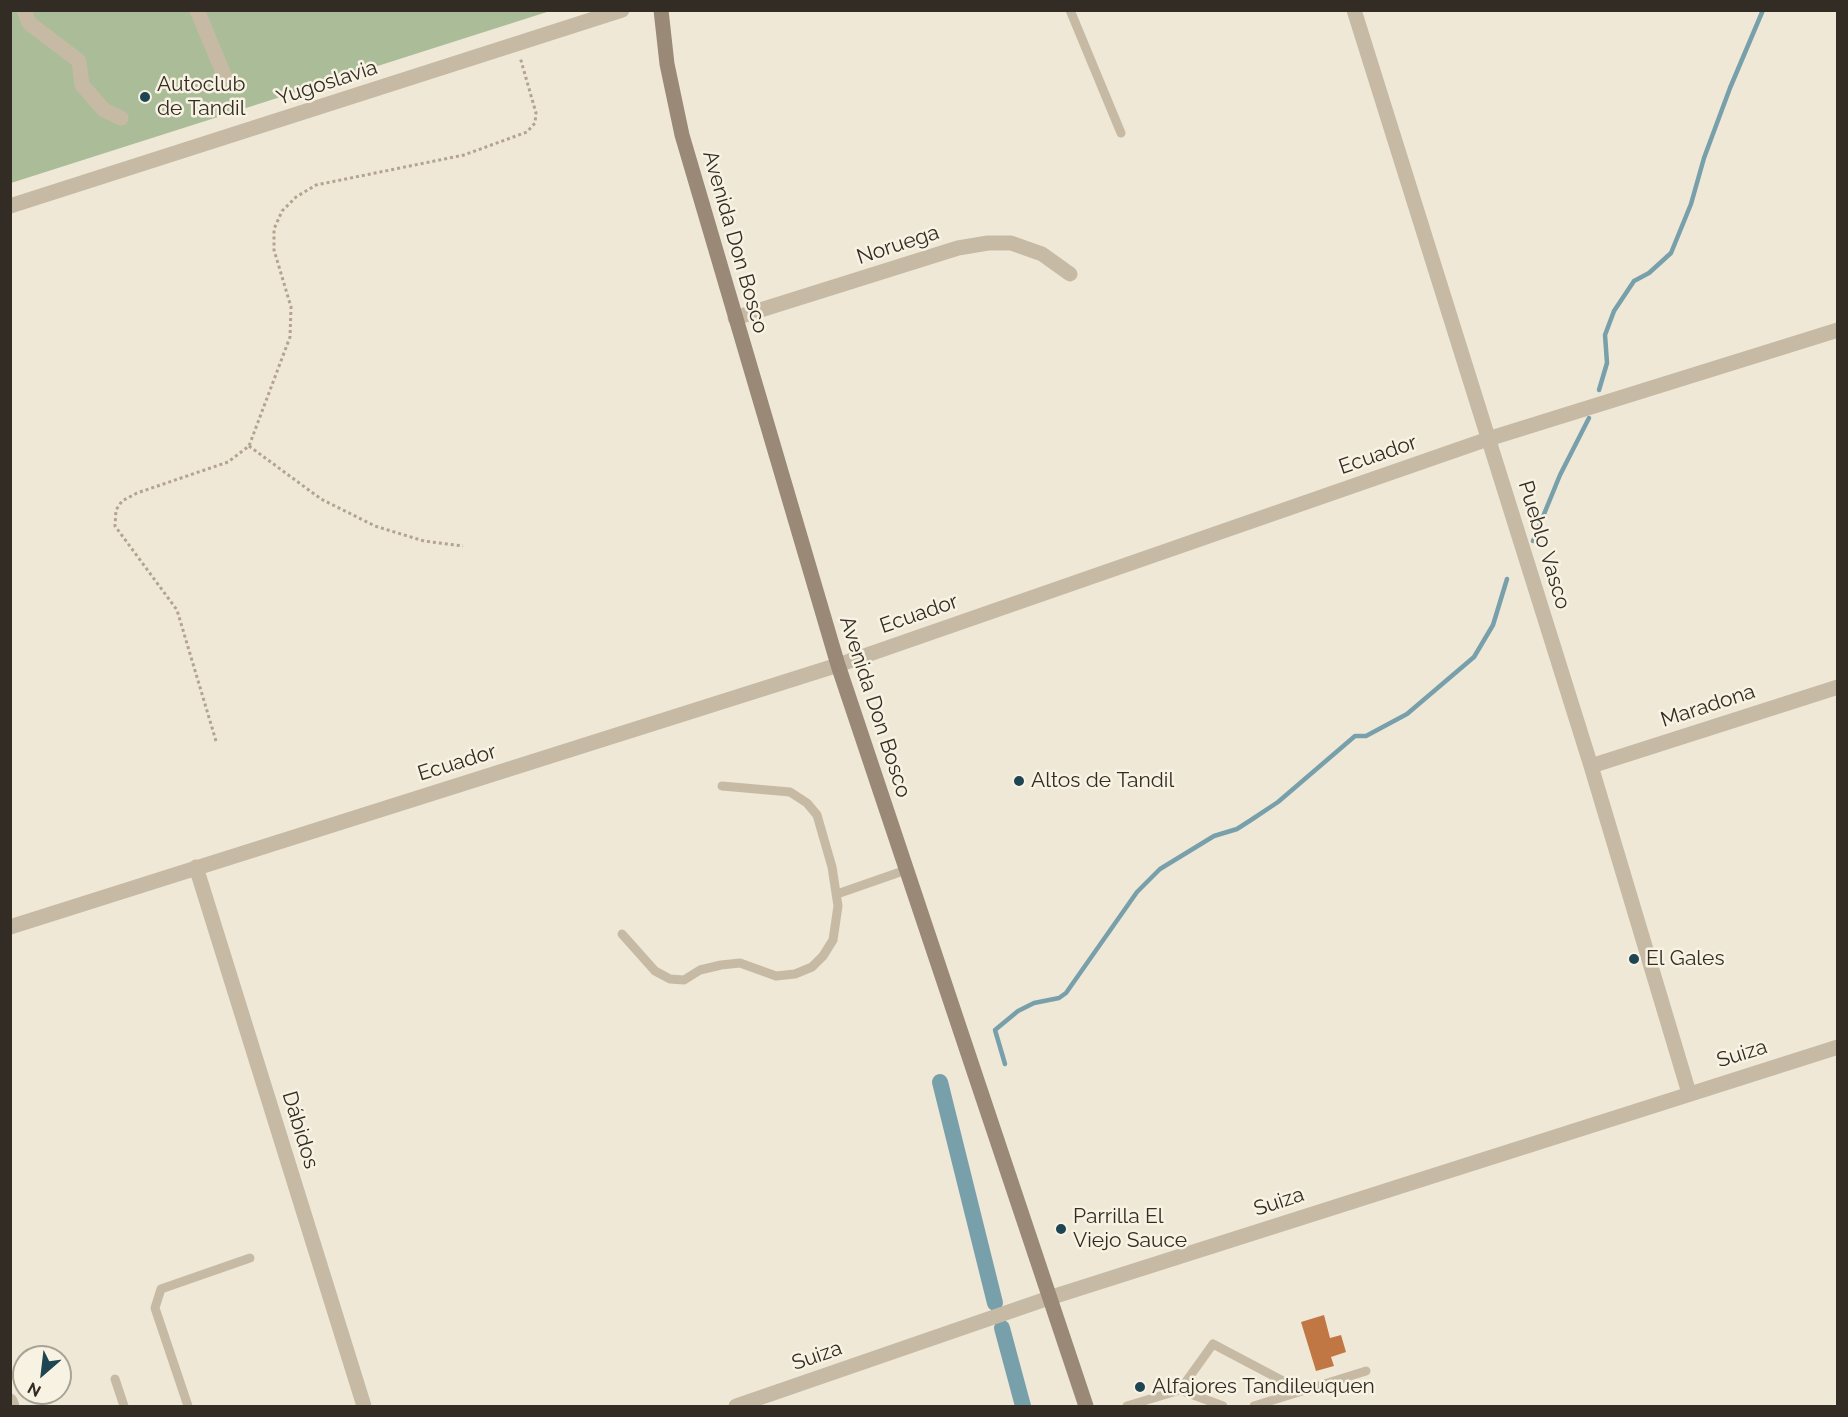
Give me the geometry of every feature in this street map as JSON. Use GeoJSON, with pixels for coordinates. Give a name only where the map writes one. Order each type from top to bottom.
{"type":"FeatureCollection","features":[{"type":"Feature","properties":{"kind":"main road","name":"Avenida Don Bosco"},"geometry":{"type":"LineString","coordinates":[[661,10],[667,64],[682,135],[838,665],[1086,1407]]}},
{"type":"Feature","properties":{"kind":"street"},"geometry":{"type":"LineString","coordinates":[[24,10],[30,23],[79,61],[82,85],[104,110],[121,118]]}},
{"type":"Feature","properties":{"kind":"street"},"geometry":{"type":"LineString","coordinates":[[197,10],[225,77]]}},
{"type":"Feature","properties":{"kind":"street","name":"Yugoslavia"},"geometry":{"type":"LineString","coordinates":[[10,206],[622,10]]}},
{"type":"Feature","properties":{"kind":"street","name":"Pueblo Vasco"},"geometry":{"type":"LineString","coordinates":[[1354,10],[1591,766],[1689,1093]]}},
{"type":"Feature","properties":{"kind":"street","name":"Noruega"},"geometry":{"type":"LineString","coordinates":[[735,318],[958,248],[988,243],[1011,243],[1042,254],[1070,274]]}},
{"type":"Feature","properties":{"kind":"street","name":"Ecuador"},"geometry":{"type":"LineString","coordinates":[[10,927],[838,665],[1488,439],[1838,330]]}},
{"type":"Feature","properties":{"kind":"street","name":"Maradona"},"geometry":{"type":"LineString","coordinates":[[1591,766],[1838,687]]}},
{"type":"Feature","properties":{"kind":"street","name":"Dábidos"},"geometry":{"type":"LineString","coordinates":[[196,867],[364,1407]]}},
{"type":"Feature","properties":{"kind":"street","name":"Suiza"},"geometry":{"type":"LineString","coordinates":[[736,1407],[1049,1298],[1838,1047]]}},
{"type":"Feature","properties":{"kind":"street"},"geometry":{"type":"LineString","coordinates":[[10,1401],[12,1407]]}},
{"type":"Feature","properties":{"kind":"lane"},"geometry":{"type":"LineString","coordinates":[[1070,10],[1121,133]]}},
{"type":"Feature","properties":{"kind":"lane"},"geometry":{"type":"LineString","coordinates":[[622,934],[655,971],[670,978],[684,980],[700,970],[721,964],[740,963],[776,976],[795,974],[817,962],[832,940],[838,906],[837,894],[825,836],[817,815],[807,803],[790,792],[722,786]]}},
{"type":"Feature","properties":{"kind":"lane"},"geometry":{"type":"LineString","coordinates":[[837,894],[906,870]]}},
{"type":"Feature","properties":{"kind":"lane"},"geometry":{"type":"LineString","coordinates":[[188,1407],[155,1308],[161,1289],[250,1258]]}},
{"type":"Feature","properties":{"kind":"lane"},"geometry":{"type":"LineString","coordinates":[[1127,1407],[1180,1390],[1213,1344],[1302,1391]]}},
{"type":"Feature","properties":{"kind":"lane"},"geometry":{"type":"LineString","coordinates":[[1254,1407],[1366,1371]]}},
{"type":"Feature","properties":{"kind":"lane"},"geometry":{"type":"LineString","coordinates":[[115,1379],[124,1407]]}},
{"type":"Feature","properties":{"kind":"lane"},"geometry":{"type":"LineString","coordinates":[[1180,1390],[1222,1407]]}},
{"type":"Feature","properties":{"kind":"path"},"geometry":{"type":"LineString","coordinates":[[216,741],[177,610],[115,526],[116,510],[122,501],[137,493],[228,462],[249,446],[290,337],[291,308],[274,250],[274,229],[282,211],[296,196],[316,185],[464,155],[527,132],[535,123],[536,114],[516,44]]}},
{"type":"Feature","properties":{"kind":"path"},"geometry":{"type":"LineString","coordinates":[[249,446],[321,499],[375,526],[424,541],[463,546]]}},
{"type":"Feature","properties":{"kind":"green space","name":"Autoclub de Tandil"},"geometry":{"type":"Polygon","coordinates":[[[11,11],[550,11],[11,183],[11,11]]]}},
{"type":"Feature","properties":{"kind":"building"},"geometry":{"type":"Polygon","coordinates":[[[1324,1315],[1330,1338],[1341,1335],[1346,1352],[1331,1357],[1334,1366],[1316,1371],[1301,1322],[1324,1315]]]}},
{"type":"Feature","properties":{"kind":"waterway"},"geometry":{"type":"LineString","coordinates":[[1599,390],[1607,363],[1605,335],[1614,311],[1634,281],[1649,273],[1671,253],[1691,204],[1704,158],[1730,88],[1763,10]]}},
{"type":"Feature","properties":{"kind":"waterway"},"geometry":{"type":"LineString","coordinates":[[1533,541],[1560,475],[1589,418]]}},
{"type":"Feature","properties":{"kind":"waterway"},"geometry":{"type":"LineString","coordinates":[[1005,1064],[995,1030],[1018,1011],[1034,1003],[1059,998],[1066,993],[1137,892],[1160,869],[1214,836],[1237,829],[1278,802],[1355,736],[1366,736],[1407,714],[1474,657],[1493,625],[1507,579]]}},
{"type":"Feature","properties":{"kind":"waterway"},"geometry":{"type":"LineString","coordinates":[[940,1082],[995,1303]]}},
{"type":"Feature","properties":{"kind":"waterway"},"geometry":{"type":"LineString","coordinates":[[1002,1328],[1023,1406]]}},
{"type":"Feature","properties":{"kind":"place","name":"Autoclub de Tandil"},"geometry":{"type":"Point","coordinates":[145,97]}},
{"type":"Feature","properties":{"kind":"place","name":"Altos de Tandil"},"geometry":{"type":"Point","coordinates":[1019,781]}},
{"type":"Feature","properties":{"kind":"place","name":"El Gales"},"geometry":{"type":"Point","coordinates":[1634,959]}},
{"type":"Feature","properties":{"kind":"place","name":"Parrilla El Viejo Sauce"},"geometry":{"type":"Point","coordinates":[1061,1229]}},
{"type":"Feature","properties":{"kind":"place","name":"Alfajores Tandileuquen"},"geometry":{"type":"Point","coordinates":[1140,1387]}}]}
